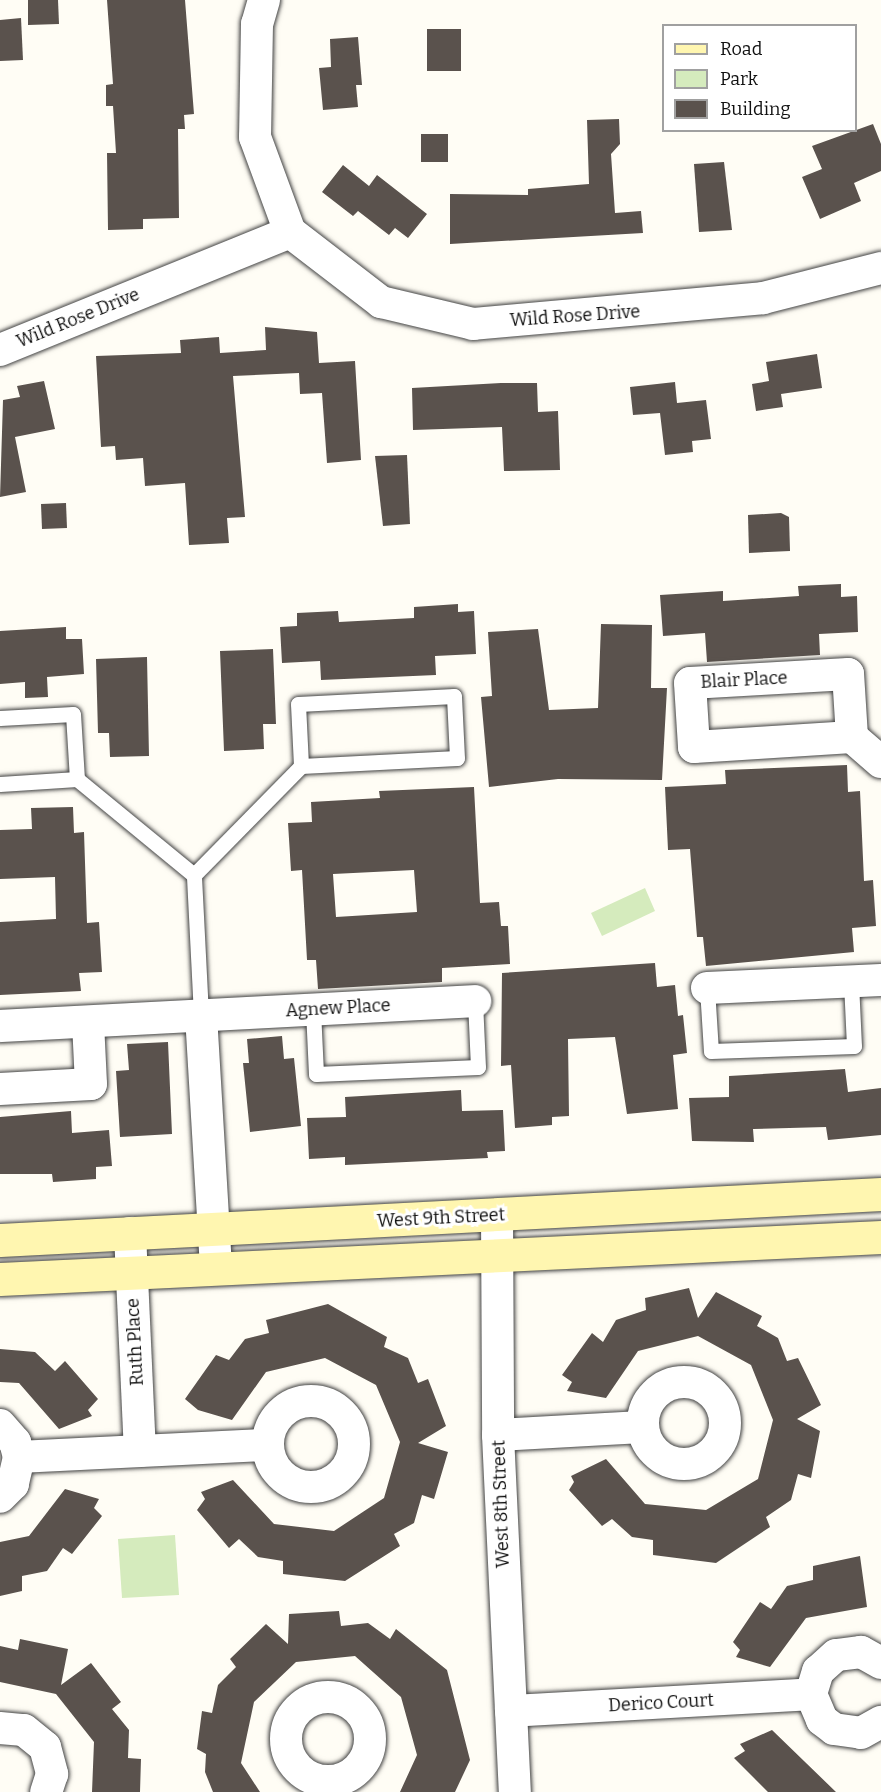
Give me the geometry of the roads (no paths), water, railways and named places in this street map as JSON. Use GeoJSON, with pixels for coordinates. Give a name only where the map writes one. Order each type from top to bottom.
{"type":"FeatureCollection","features":[{"type":"Feature","properties":{"kind":"street"},"geometry":{"type":"LineString","coordinates":[[264,0],[257,24],[255,137],[290,232]]}},
{"type":"Feature","properties":{"kind":"street","name":"Wild Rose Drive"},"geometry":{"type":"LineString","coordinates":[[0,350],[290,232],[381,302],[473,324],[763,298],[881,268]]}},
{"type":"Feature","properties":{"kind":"street","name":"Blair Place"},"geometry":{"type":"LineString","coordinates":[[848,674],[852,737],[694,747],[690,683],[848,674]]}},
{"type":"Feature","properties":{"kind":"street"},"geometry":{"type":"LineString","coordinates":[[852,737],[881,762]]}},
{"type":"Feature","properties":{"kind":"street"},"geometry":{"type":"LineString","coordinates":[[707,988],[866,981]]}},
{"type":"Feature","properties":{"kind":"street","name":"Agnew Place"},"geometry":{"type":"LineString","coordinates":[[0,1026],[475,1001]]}},
{"type":"Feature","properties":{"kind":"street"},"geometry":{"type":"LineString","coordinates":[[201,1015],[216,1267]]}},
{"type":"Feature","properties":{"kind":"street"},"geometry":{"type":"LineString","coordinates":[[0,1089],[91,1084],[88,1022]]}},
{"type":"Feature","properties":{"kind":"street","name":"West 9th Street"},"geometry":{"type":"LineString","coordinates":[[0,1240],[881,1194]]}},
{"type":"Feature","properties":{"kind":"street","name":"West 8th Street"},"geometry":{"type":"LineString","coordinates":[[497,1215],[498,1435],[515,1792]]}},
{"type":"Feature","properties":{"kind":"street","name":"Ruth Place"},"geometry":{"type":"LineString","coordinates":[[130,1233],[140,1451]]}},
{"type":"Feature","properties":{"kind":"street"},"geometry":{"type":"LineString","coordinates":[[0,1279],[216,1267],[498,1259],[881,1237]]}},
{"type":"Feature","properties":{"kind":"street"},"geometry":{"type":"LineString","coordinates":[[0,1425],[15,1442],[19,1457],[12,1484],[0,1497]]}},
{"type":"Feature","properties":{"kind":"street"},"geometry":{"type":"LineString","coordinates":[[498,1435],[642,1427]]}},
{"type":"Feature","properties":{"kind":"street"},"geometry":{"type":"LineString","coordinates":[[19,1457],[268,1445]]}},
{"type":"Feature","properties":{"kind":"street"},"geometry":{"type":"LineString","coordinates":[[881,1663],[861,1652],[836,1655],[818,1671],[812,1694],[822,1720],[834,1729],[861,1733],[881,1722]]}},
{"type":"Feature","properties":{"kind":"street","name":"Derico Court"},"geometry":{"type":"LineString","coordinates":[[511,1711],[812,1694]]}},
{"type":"Feature","properties":{"kind":"street"},"geometry":{"type":"LineString","coordinates":[[0,1728],[24,1730],[45,1747],[52,1774],[46,1792]]}},
{"type":"Feature","properties":{"kind":"lane"},"geometry":{"type":"LineString","coordinates":[[201,1015],[194,875],[301,766],[457,758],[454,696],[298,704],[301,766]]}},
{"type":"Feature","properties":{"kind":"lane"},"geometry":{"type":"LineString","coordinates":[[0,718],[73,714],[76,779]]}},
{"type":"Feature","properties":{"kind":"lane"},"geometry":{"type":"LineString","coordinates":[[0,784],[76,779],[194,875]]}},
{"type":"Feature","properties":{"kind":"lane"},"geometry":{"type":"LineString","coordinates":[[707,988],[711,1051],[854,1046],[866,981]]}},
{"type":"Feature","properties":{"kind":"lane"},"geometry":{"type":"LineString","coordinates":[[313,1010],[316,1074],[478,1067],[475,1001]]}}]}
